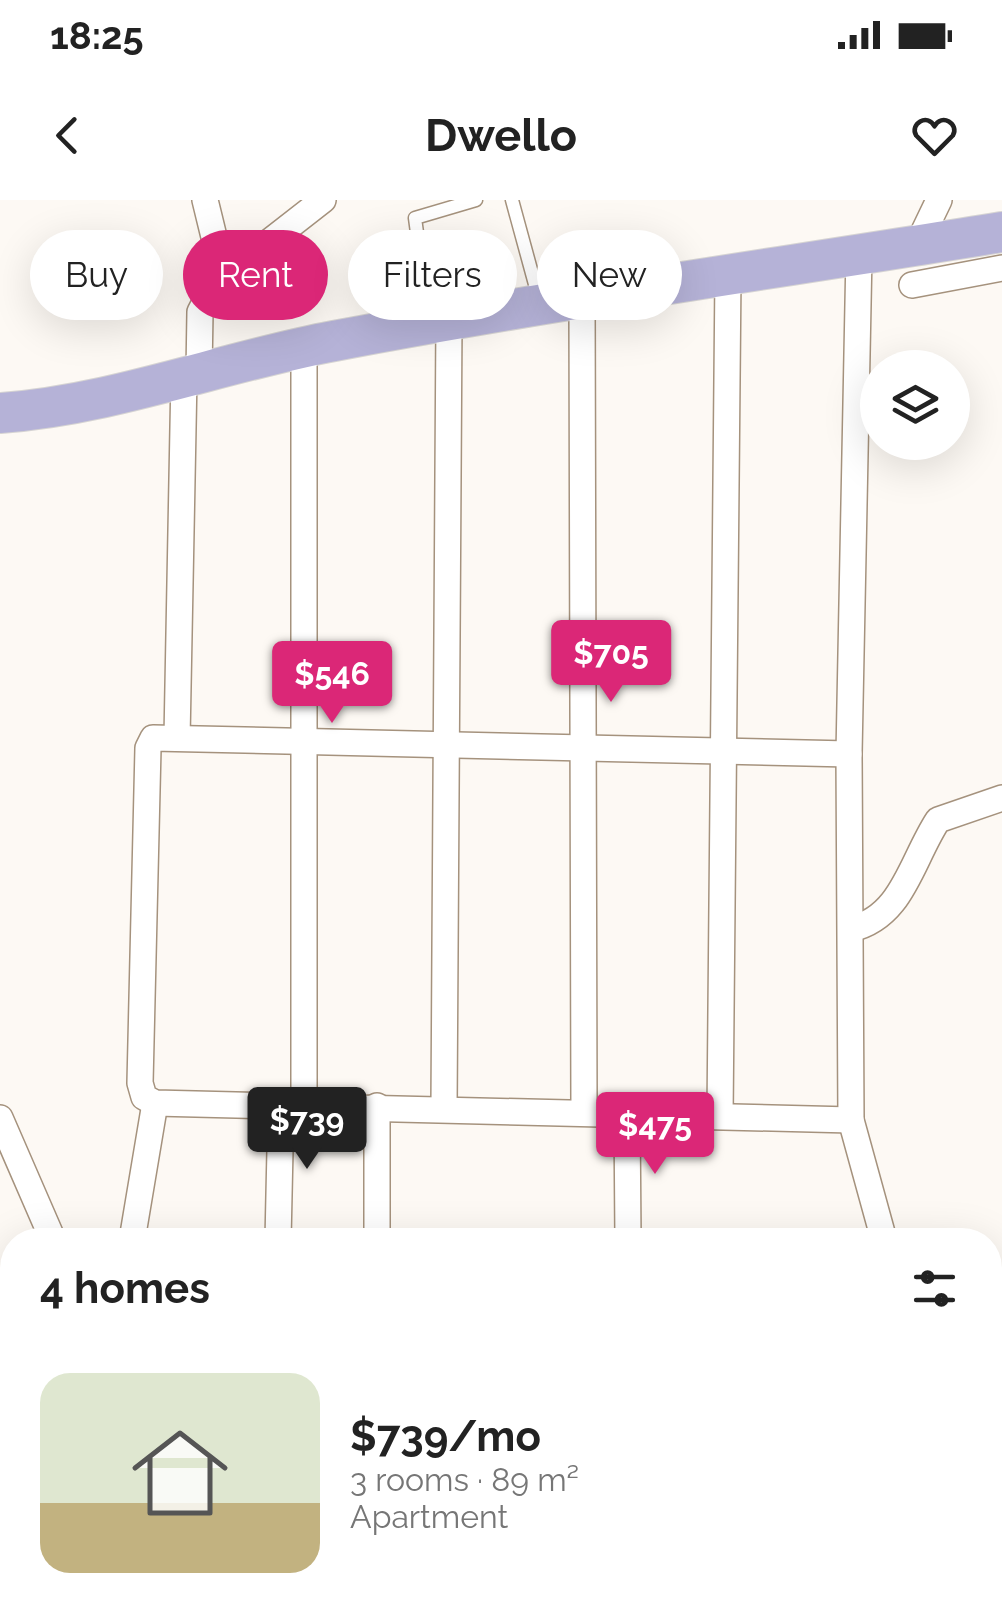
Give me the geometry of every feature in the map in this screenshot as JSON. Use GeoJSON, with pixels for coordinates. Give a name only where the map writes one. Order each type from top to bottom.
{"type":"FeatureCollection","features":[{"type":"Feature","properties":{"kind":"main road"},"geometry":{"type":"LineString","coordinates":[[682,282],[860,254],[914,267],[1002,232]]}},
{"type":"Feature","properties":{"kind":"main road"},"geometry":{"type":"LineString","coordinates":[[0,412],[57,408],[304,347],[537,305]]}},
{"type":"Feature","properties":{"kind":"street"},"geometry":{"type":"LineString","coordinates":[[205,200],[212,230]]}},
{"type":"Feature","properties":{"kind":"street"},"geometry":{"type":"LineString","coordinates":[[285,230],[323,200]]}},
{"type":"Feature","properties":{"kind":"street"},"geometry":{"type":"LineString","coordinates":[[939,200],[914,267],[1002,268]]}},
{"type":"Feature","properties":{"kind":"street"},"geometry":{"type":"LineString","coordinates":[[860,254],[849,754],[851,1120],[881,1228]]}},
{"type":"Feature","properties":{"kind":"street"},"geometry":{"type":"LineString","coordinates":[[720,1116],[728,274]]}},
{"type":"Feature","properties":{"kind":"street"},"geometry":{"type":"LineString","coordinates":[[177,738],[192,374],[199,320]]}},
{"type":"Feature","properties":{"kind":"street"},"geometry":{"type":"LineString","coordinates":[[582,320],[584,1112]]}},
{"type":"Feature","properties":{"kind":"street"},"geometry":{"type":"LineString","coordinates":[[439,321],[447,744],[444,1108]]}},
{"type":"Feature","properties":{"kind":"street"},"geometry":{"type":"LineString","coordinates":[[279,1228],[293,1104],[304,741],[304,347]]}},
{"type":"Feature","properties":{"kind":"street"},"geometry":{"type":"LineString","coordinates":[[849,754],[153,738],[148,748],[140,1084],[144,1097],[155,1102],[851,1120]]}},
{"type":"Feature","properties":{"kind":"street"},"geometry":{"type":"LineString","coordinates":[[851,929],[880,920],[893,905],[938,820],[1002,798]]}},
{"type":"Feature","properties":{"kind":"street"},"geometry":{"type":"LineString","coordinates":[[134,1228],[155,1102]]}},
{"type":"Feature","properties":{"kind":"street"},"geometry":{"type":"LineString","coordinates":[[377,1228],[378,1106]]}},
{"type":"Feature","properties":{"kind":"street"},"geometry":{"type":"LineString","coordinates":[[627,1114],[628,1228]]}},
{"type":"Feature","properties":{"kind":"street"},"geometry":{"type":"LineString","coordinates":[[0,1118],[48,1228]]}},
{"type":"Feature","properties":{"kind":"lane"},"geometry":{"type":"LineString","coordinates":[[439,321],[415,218],[476,200]]}},
{"type":"Feature","properties":{"kind":"lane"},"geometry":{"type":"LineString","coordinates":[[512,200],[537,293]]}}]}
